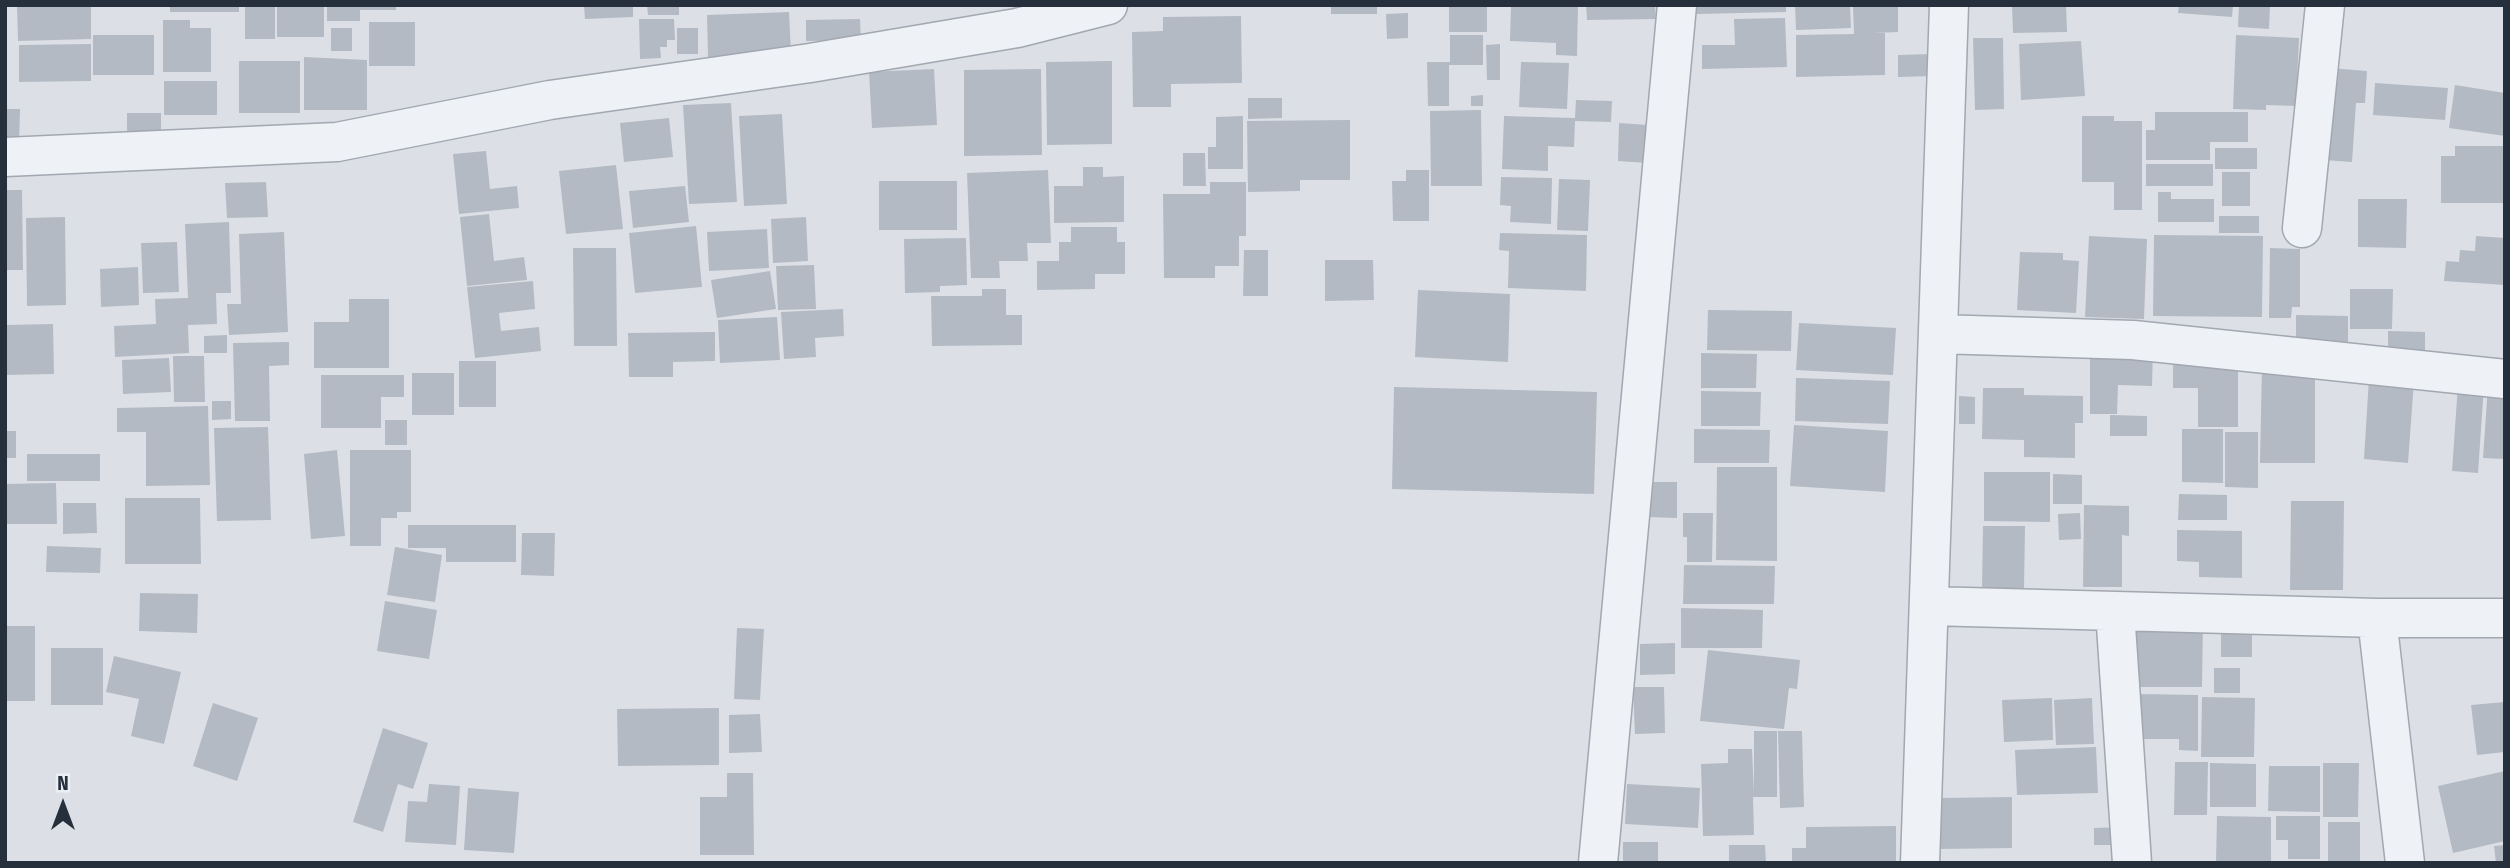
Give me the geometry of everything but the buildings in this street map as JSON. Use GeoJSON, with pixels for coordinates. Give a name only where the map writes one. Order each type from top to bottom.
{"type":"FeatureCollection","features":[{"type":"Feature","properties":{"kind":"street"},"geometry":{"type":"LineString","coordinates":[[5,157],[337,142],[550,100],[810,63],[1017,28],[1108,5]]}},
{"type":"Feature","properties":{"kind":"street"},"geometry":{"type":"LineString","coordinates":[[1598,863],[1677,5]]}},
{"type":"Feature","properties":{"kind":"street"},"geometry":{"type":"LineString","coordinates":[[1920,863],[1949,5]]}},
{"type":"Feature","properties":{"kind":"street"},"geometry":{"type":"LineString","coordinates":[[2302,228],[2325,5]]}},
{"type":"Feature","properties":{"kind":"street"},"geometry":{"type":"LineString","coordinates":[[1938,334],[2133,340],[2505,379]]}},
{"type":"Feature","properties":{"kind":"street"},"geometry":{"type":"LineString","coordinates":[[1929,606],[2377,618],[2505,618]]}},
{"type":"Feature","properties":{"kind":"street"},"geometry":{"type":"LineString","coordinates":[[2115,611],[2132,863]]}},
{"type":"Feature","properties":{"kind":"street"},"geometry":{"type":"LineString","coordinates":[[2377,618],[2405,863]]}}]}
